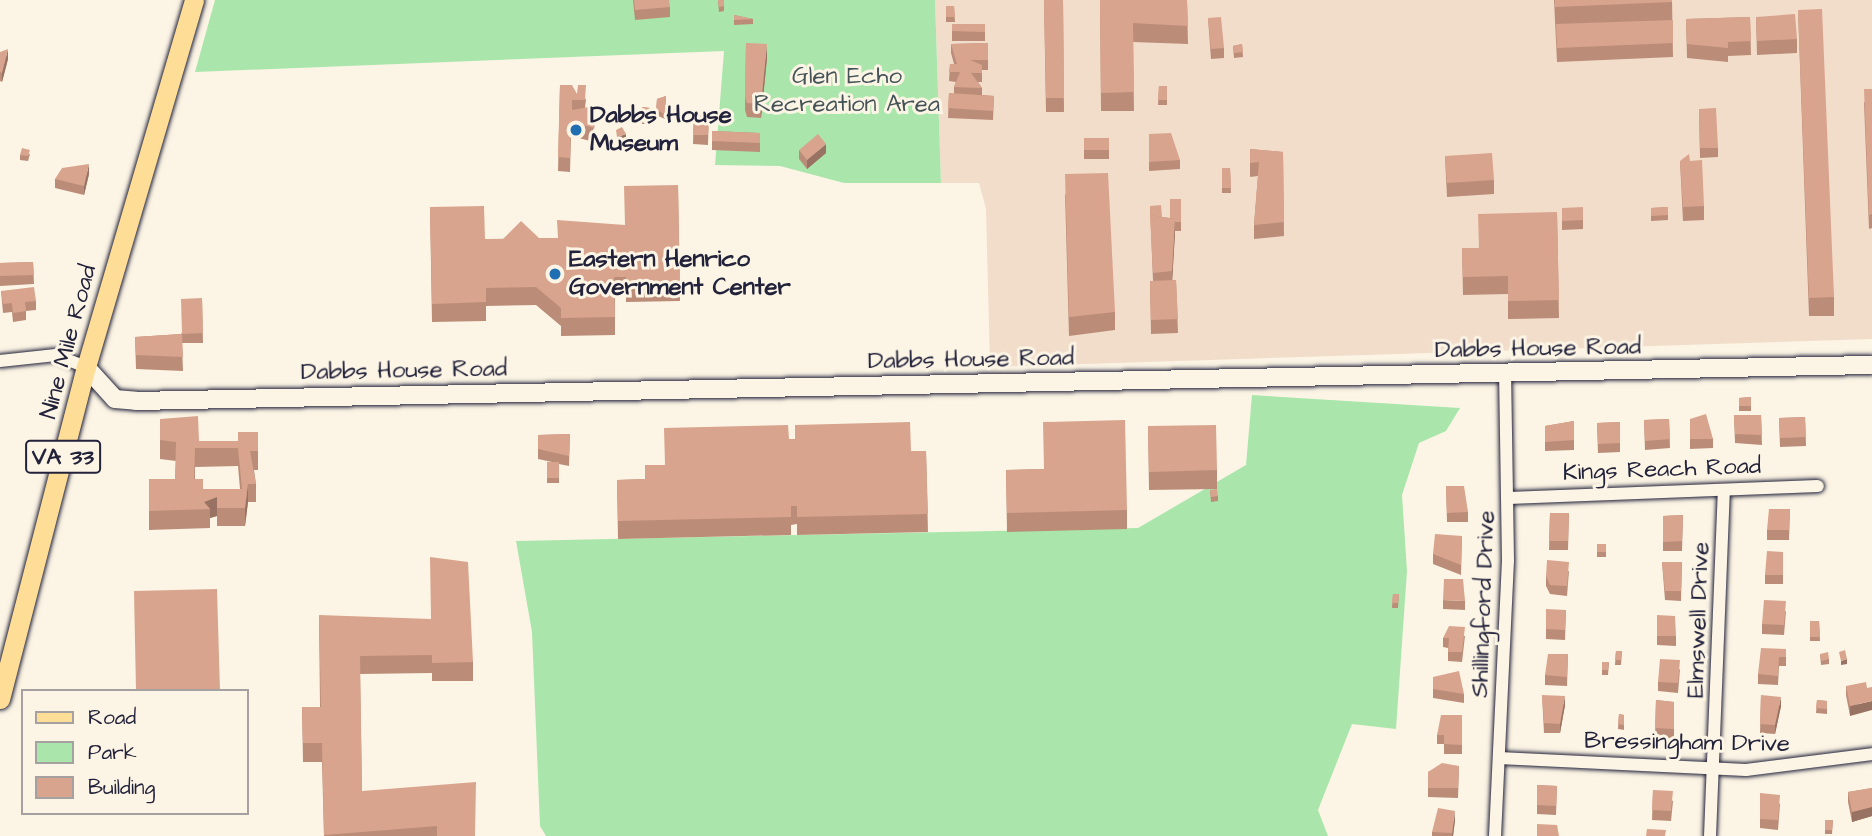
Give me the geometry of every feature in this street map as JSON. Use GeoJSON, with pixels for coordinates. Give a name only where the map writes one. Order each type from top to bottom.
{"type":"FeatureCollection","features":[{"type":"Feature","properties":{"kind":"main road","name":"Nine Mile Road"},"geometry":{"type":"LineString","coordinates":[[0,699],[86,367],[194,0]]}},
{"type":"Feature","properties":{"kind":"street"},"geometry":{"type":"LineString","coordinates":[[0,361],[56,355],[86,367]]}},
{"type":"Feature","properties":{"kind":"street","name":"Dabbs House Road"},"geometry":{"type":"LineString","coordinates":[[86,367],[115,399],[136,401],[1872,365]]}},
{"type":"Feature","properties":{"kind":"street","name":"Shillingford Drive"},"geometry":{"type":"LineString","coordinates":[[1495,836],[1508,498],[1505,373]]}},
{"type":"Feature","properties":{"kind":"street","name":"Kings Reach Road"},"geometry":{"type":"LineString","coordinates":[[1508,498],[1818,486]]}},
{"type":"Feature","properties":{"kind":"street","name":"Elmswell Drive"},"geometry":{"type":"LineString","coordinates":[[1710,836],[1724,490]]}},
{"type":"Feature","properties":{"kind":"street","name":"Bressingham Drive"},"geometry":{"type":"LineString","coordinates":[[1499,758],[1714,769],[1775,769],[1872,754]]}},
{"type":"Feature","properties":{"kind":"shaded area"},"geometry":{"type":"Polygon","coordinates":[[[935,0],[1872,0],[1872,339],[990,367],[986,209],[979,183],[941,183],[935,0]]]}},
{"type":"Feature","properties":{"kind":"green space","name":"Glen Echo Recreation Area"},"geometry":{"type":"Polygon","coordinates":[[[215,0],[935,0],[941,183],[844,183],[780,166],[715,165],[724,51],[195,72],[215,0]]]}},
{"type":"Feature","properties":{"kind":"green space"},"geometry":{"type":"Polygon","coordinates":[[[1252,395],[1460,408],[1446,431],[1419,443],[1402,495],[1407,571],[1396,729],[1352,724],[1318,810],[1328,836],[546,836],[540,826],[532,632],[516,541],[1138,528],[1246,465],[1252,395]]]}},
{"type":"Feature","properties":{"kind":"building"},"geometry":{"type":"Polygon","coordinates":[[[634,0],[669,0],[670,7],[635,10],[634,0]]]}},
{"type":"Feature","properties":{"kind":"building"},"geometry":{"type":"Polygon","coordinates":[[[718,0],[724,0],[724,6],[719,7],[718,0]]]}},
{"type":"Feature","properties":{"kind":"building"},"geometry":{"type":"Polygon","coordinates":[[[1044,0],[1063,0],[1064,98],[1046,98],[1044,0]]]}},
{"type":"Feature","properties":{"kind":"building"},"geometry":{"type":"Polygon","coordinates":[[[1100,0],[1187,0],[1188,26],[1133,23],[1134,92],[1101,93],[1100,0]]]}},
{"type":"Feature","properties":{"kind":"building"},"geometry":{"type":"Polygon","coordinates":[[[1555,0],[1672,0],[1672,2],[1555,7],[1555,0]]]}},
{"type":"Feature","properties":{"kind":"building"},"geometry":{"type":"Polygon","coordinates":[[[946,6],[954,6],[955,17],[946,17],[946,6]]]}},
{"type":"Feature","properties":{"kind":"building"},"geometry":{"type":"Polygon","coordinates":[[[1822,9],[1834,297],[1809,298],[1798,10],[1822,9]]]}},
{"type":"Feature","properties":{"kind":"building"},"geometry":{"type":"Polygon","coordinates":[[[1795,14],[1797,39],[1757,41],[1756,17],[1795,14]]]}},
{"type":"Feature","properties":{"kind":"building"},"geometry":{"type":"Polygon","coordinates":[[[734,15],[753,19],[734,20],[734,15]]]}},
{"type":"Feature","properties":{"kind":"building"},"geometry":{"type":"Polygon","coordinates":[[[1221,17],[1224,48],[1211,49],[1208,18],[1221,17]]]}},
{"type":"Feature","properties":{"kind":"building"},"geometry":{"type":"Polygon","coordinates":[[[1750,17],[1751,41],[1728,42],[1728,48],[1687,44],[1686,19],[1750,17]]]}},
{"type":"Feature","properties":{"kind":"building"},"geometry":{"type":"Polygon","coordinates":[[[1673,20],[1673,43],[1557,48],[1556,24],[1673,20]]]}},
{"type":"Feature","properties":{"kind":"building"},"geometry":{"type":"Polygon","coordinates":[[[952,24],[985,24],[985,32],[952,31],[952,24]]]}},
{"type":"Feature","properties":{"kind":"building"},"geometry":{"type":"Polygon","coordinates":[[[746,43],[767,44],[761,104],[747,103],[745,96],[746,43]]]}},
{"type":"Feature","properties":{"kind":"building"},"geometry":{"type":"Polygon","coordinates":[[[988,43],[988,60],[970,60],[982,65],[982,73],[971,73],[982,88],[954,87],[960,72],[949,72],[950,64],[957,64],[951,44],[988,43]]]}},
{"type":"Feature","properties":{"kind":"building"},"geometry":{"type":"Polygon","coordinates":[[[1242,44],[1243,52],[1234,53],[1233,46],[1242,44]]]}},
{"type":"Feature","properties":{"kind":"building"},"geometry":{"type":"Polygon","coordinates":[[[8,49],[2,73],[0,52],[8,49]]]}},
{"type":"Feature","properties":{"kind":"building"},"geometry":{"type":"Polygon","coordinates":[[[560,85],[572,85],[577,94],[578,85],[586,85],[585,100],[572,100],[572,110],[595,106],[594,128],[571,122],[570,158],[558,157],[560,85]]]}},
{"type":"Feature","properties":{"kind":"building"},"geometry":{"type":"Polygon","coordinates":[[[1159,86],[1167,86],[1167,100],[1158,100],[1159,86]]]}},
{"type":"Feature","properties":{"kind":"building"},"geometry":{"type":"Polygon","coordinates":[[[1864,89],[1872,89],[1872,214],[1869,215],[1864,89]]]}},
{"type":"Feature","properties":{"kind":"building"},"geometry":{"type":"Polygon","coordinates":[[[949,93],[994,96],[993,111],[948,108],[949,93]]]}},
{"type":"Feature","properties":{"kind":"building"},"geometry":{"type":"Polygon","coordinates":[[[666,96],[665,114],[656,110],[657,99],[666,96]]]}},
{"type":"Feature","properties":{"kind":"building"},"geometry":{"type":"Polygon","coordinates":[[[642,107],[650,108],[649,120],[642,119],[642,107]]]}},
{"type":"Feature","properties":{"kind":"building"},"geometry":{"type":"Polygon","coordinates":[[[1716,108],[1718,148],[1700,148],[1699,109],[1716,108]]]}},
{"type":"Feature","properties":{"kind":"building"},"geometry":{"type":"Polygon","coordinates":[[[694,111],[709,112],[708,135],[693,135],[694,111]]]}},
{"type":"Feature","properties":{"kind":"building"},"geometry":{"type":"Polygon","coordinates":[[[622,127],[626,134],[617,137],[616,130],[622,127]]]}},
{"type":"Feature","properties":{"kind":"building"},"geometry":{"type":"Polygon","coordinates":[[[712,131],[760,133],[760,143],[712,141],[712,131]]]}},
{"type":"Feature","properties":{"kind":"building"},"geometry":{"type":"Polygon","coordinates":[[[1171,133],[1180,160],[1149,162],[1149,134],[1171,133]]]}},
{"type":"Feature","properties":{"kind":"building"},"geometry":{"type":"Polygon","coordinates":[[[818,134],[826,144],[807,160],[799,150],[818,134]]]}},
{"type":"Feature","properties":{"kind":"building"},"geometry":{"type":"Polygon","coordinates":[[[1084,138],[1109,138],[1109,150],[1084,150],[1084,138]]]}},
{"type":"Feature","properties":{"kind":"building"},"geometry":{"type":"Polygon","coordinates":[[[22,148],[30,150],[28,156],[20,155],[22,148]]]}},
{"type":"Feature","properties":{"kind":"building"},"geometry":{"type":"Polygon","coordinates":[[[1250,149],[1283,152],[1284,222],[1254,225],[1259,162],[1250,163],[1250,149]]]}},
{"type":"Feature","properties":{"kind":"building"},"geometry":{"type":"Polygon","coordinates":[[[1492,153],[1494,180],[1447,183],[1445,156],[1492,153]]]}},
{"type":"Feature","properties":{"kind":"building"},"geometry":{"type":"Polygon","coordinates":[[[1689,154],[1690,161],[1702,160],[1704,206],[1683,207],[1680,161],[1689,154]]]}},
{"type":"Feature","properties":{"kind":"building"},"geometry":{"type":"Polygon","coordinates":[[[89,164],[84,186],[55,179],[62,168],[89,164]]]}},
{"type":"Feature","properties":{"kind":"building"},"geometry":{"type":"Polygon","coordinates":[[[1222,168],[1230,168],[1231,188],[1222,188],[1222,168]]]}},
{"type":"Feature","properties":{"kind":"building"},"geometry":{"type":"Polygon","coordinates":[[[1108,173],[1115,312],[1069,317],[1065,174],[1108,173]]]}},
{"type":"Feature","properties":{"kind":"building","name":"Eastern Henrico Government Center"},"geometry":{"type":"Polygon","coordinates":[[[678,185],[680,282],[626,283],[626,277],[614,277],[615,317],[561,318],[561,308],[536,287],[486,288],[486,302],[432,304],[430,207],[484,206],[485,239],[503,239],[521,221],[539,238],[558,238],[557,220],[625,225],[624,186],[678,185]]]}},
{"type":"Feature","properties":{"kind":"building"},"geometry":{"type":"Polygon","coordinates":[[[1170,199],[1181,199],[1181,222],[1170,218],[1170,199]]]}},
{"type":"Feature","properties":{"kind":"building"},"geometry":{"type":"Polygon","coordinates":[[[1161,205],[1162,217],[1150,215],[1150,206],[1161,205]]]}},
{"type":"Feature","properties":{"kind":"building"},"geometry":{"type":"Polygon","coordinates":[[[1583,207],[1583,220],[1562,221],[1562,208],[1583,207]]]}},
{"type":"Feature","properties":{"kind":"building"},"geometry":{"type":"Polygon","coordinates":[[[1668,207],[1668,215],[1651,216],[1651,208],[1668,207]]]}},
{"type":"Feature","properties":{"kind":"building"},"geometry":{"type":"Polygon","coordinates":[[[1557,212],[1559,300],[1508,301],[1508,276],[1463,277],[1462,248],[1479,248],[1478,214],[1557,212]]]}},
{"type":"Feature","properties":{"kind":"building"},"geometry":{"type":"Polygon","coordinates":[[[1150,215],[1175,219],[1172,271],[1153,273],[1150,215]]]}},
{"type":"Feature","properties":{"kind":"building"},"geometry":{"type":"Polygon","coordinates":[[[33,262],[34,275],[0,276],[0,263],[33,262]]]}},
{"type":"Feature","properties":{"kind":"building"},"geometry":{"type":"Polygon","coordinates":[[[1176,280],[1178,319],[1151,320],[1150,281],[1176,280]]]}},
{"type":"Feature","properties":{"kind":"building"},"geometry":{"type":"Polygon","coordinates":[[[34,287],[36,301],[25,302],[26,311],[13,313],[12,303],[3,304],[1,291],[34,287]]]}},
{"type":"Feature","properties":{"kind":"building"},"geometry":{"type":"Polygon","coordinates":[[[202,298],[203,333],[182,334],[181,299],[202,298]]]}},
{"type":"Feature","properties":{"kind":"building"},"geometry":{"type":"Polygon","coordinates":[[[182,334],[183,357],[136,355],[135,337],[182,334]]]}},
{"type":"Feature","properties":{"kind":"building"},"geometry":{"type":"Polygon","coordinates":[[[1751,397],[1751,406],[1739,406],[1739,398],[1751,397]]]}},
{"type":"Feature","properties":{"kind":"building"},"geometry":{"type":"Polygon","coordinates":[[[1706,414],[1713,439],[1690,439],[1690,419],[1706,414]]]}},
{"type":"Feature","properties":{"kind":"building"},"geometry":{"type":"Polygon","coordinates":[[[1734,415],[1761,415],[1762,435],[1735,434],[1734,415]]]}},
{"type":"Feature","properties":{"kind":"building"},"geometry":{"type":"Polygon","coordinates":[[[198,416],[199,441],[238,441],[238,432],[258,432],[258,451],[250,451],[256,484],[248,484],[245,508],[217,508],[217,497],[204,502],[210,509],[149,511],[149,479],[175,479],[176,442],[160,440],[160,419],[198,416]],[[195,448],[194,479],[203,479],[203,489],[242,489],[238,448],[195,448]]]}},
{"type":"Feature","properties":{"kind":"building"},"geometry":{"type":"Polygon","coordinates":[[[1805,417],[1806,437],[1780,438],[1779,418],[1805,417]]]}},
{"type":"Feature","properties":{"kind":"building"},"geometry":{"type":"Polygon","coordinates":[[[1669,419],[1670,439],[1645,441],[1644,420],[1669,419]]]}},
{"type":"Feature","properties":{"kind":"building"},"geometry":{"type":"Polygon","coordinates":[[[1125,420],[1127,510],[1007,513],[1006,470],[1044,469],[1043,422],[1125,420]]]}},
{"type":"Feature","properties":{"kind":"building"},"geometry":{"type":"Polygon","coordinates":[[[1574,421],[1574,440],[1545,442],[1545,426],[1574,421]]]}},
{"type":"Feature","properties":{"kind":"building"},"geometry":{"type":"Polygon","coordinates":[[[910,422],[911,451],[926,451],[928,514],[797,517],[797,506],[791,506],[791,517],[618,521],[617,480],[645,479],[645,465],[665,465],[664,428],[788,425],[789,439],[795,439],[795,425],[910,422]]]}},
{"type":"Feature","properties":{"kind":"building"},"geometry":{"type":"Polygon","coordinates":[[[1620,422],[1620,443],[1598,444],[1597,423],[1620,422]]]}},
{"type":"Feature","properties":{"kind":"building"},"geometry":{"type":"Polygon","coordinates":[[[1216,425],[1217,470],[1149,472],[1148,426],[1216,425]]]}},
{"type":"Feature","properties":{"kind":"building"},"geometry":{"type":"Polygon","coordinates":[[[570,434],[569,456],[538,449],[538,435],[570,434]]]}},
{"type":"Feature","properties":{"kind":"building"},"geometry":{"type":"Polygon","coordinates":[[[547,462],[559,462],[559,478],[547,478],[547,462]]]}},
{"type":"Feature","properties":{"kind":"building"},"geometry":{"type":"Polygon","coordinates":[[[1446,486],[1464,486],[1468,512],[1447,513],[1446,486]]]}},
{"type":"Feature","properties":{"kind":"building"},"geometry":{"type":"Polygon","coordinates":[[[1217,489],[1218,496],[1211,497],[1210,490],[1217,489]]]}},
{"type":"Feature","properties":{"kind":"building"},"geometry":{"type":"Polygon","coordinates":[[[1769,509],[1790,509],[1789,530],[1767,530],[1769,509]]]}},
{"type":"Feature","properties":{"kind":"building"},"geometry":{"type":"Polygon","coordinates":[[[1550,513],[1569,513],[1568,541],[1549,541],[1550,513]]]}},
{"type":"Feature","properties":{"kind":"building"},"geometry":{"type":"Polygon","coordinates":[[[1683,515],[1682,541],[1663,542],[1663,516],[1683,515]]]}},
{"type":"Feature","properties":{"kind":"building"},"geometry":{"type":"Polygon","coordinates":[[[1435,534],[1462,536],[1461,565],[1433,554],[1435,534]]]}},
{"type":"Feature","properties":{"kind":"building"},"geometry":{"type":"Polygon","coordinates":[[[1597,544],[1606,544],[1606,552],[1597,552],[1597,544]]]}},
{"type":"Feature","properties":{"kind":"building"},"geometry":{"type":"Polygon","coordinates":[[[1767,551],[1783,552],[1783,575],[1765,575],[1767,551]]]}},
{"type":"Feature","properties":{"kind":"building"},"geometry":{"type":"Polygon","coordinates":[[[430,557],[468,562],[473,662],[432,663],[432,655],[360,656],[362,791],[476,782],[475,836],[437,836],[437,826],[324,835],[322,743],[303,743],[302,707],[321,707],[319,615],[431,619],[430,557]]]}},
{"type":"Feature","properties":{"kind":"building"},"geometry":{"type":"Polygon","coordinates":[[[1547,560],[1569,562],[1567,586],[1550,585],[1546,576],[1547,560]]]}},
{"type":"Feature","properties":{"kind":"building"},"geometry":{"type":"Polygon","coordinates":[[[1662,562],[1682,562],[1681,591],[1665,591],[1662,562]]]}},
{"type":"Feature","properties":{"kind":"building"},"geometry":{"type":"Polygon","coordinates":[[[1444,579],[1463,579],[1465,601],[1443,600],[1444,579]]]}},
{"type":"Feature","properties":{"kind":"building"},"geometry":{"type":"Polygon","coordinates":[[[217,589],[220,689],[136,689],[134,591],[217,589]]]}},
{"type":"Feature","properties":{"kind":"building"},"geometry":{"type":"Polygon","coordinates":[[[1393,594],[1399,594],[1398,603],[1392,603],[1393,594]]]}},
{"type":"Feature","properties":{"kind":"building"},"geometry":{"type":"Polygon","coordinates":[[[1764,600],[1786,601],[1784,625],[1762,624],[1764,600]]]}},
{"type":"Feature","properties":{"kind":"building"},"geometry":{"type":"Polygon","coordinates":[[[1546,609],[1566,610],[1565,630],[1546,629],[1546,609]]]}},
{"type":"Feature","properties":{"kind":"building"},"geometry":{"type":"Polygon","coordinates":[[[1657,615],[1675,616],[1676,636],[1657,636],[1657,615]]]}},
{"type":"Feature","properties":{"kind":"building"},"geometry":{"type":"Polygon","coordinates":[[[1810,621],[1819,621],[1820,637],[1810,637],[1810,621]]]}},
{"type":"Feature","properties":{"kind":"building"},"geometry":{"type":"Polygon","coordinates":[[[1449,626],[1465,627],[1462,652],[1448,652],[1449,638],[1443,638],[1449,626]]]}},
{"type":"Feature","properties":{"kind":"building"},"geometry":{"type":"Polygon","coordinates":[[[1761,648],[1786,649],[1786,657],[1779,657],[1778,676],[1758,674],[1761,648]]]}},
{"type":"Feature","properties":{"kind":"building"},"geometry":{"type":"Polygon","coordinates":[[[1845,650],[1847,659],[1841,661],[1839,652],[1845,650]]]}},
{"type":"Feature","properties":{"kind":"building"},"geometry":{"type":"Polygon","coordinates":[[[1616,651],[1622,651],[1621,660],[1615,660],[1616,651]]]}},
{"type":"Feature","properties":{"kind":"building"},"geometry":{"type":"Polygon","coordinates":[[[1828,652],[1829,659],[1821,661],[1820,654],[1828,652]]]}},
{"type":"Feature","properties":{"kind":"building"},"geometry":{"type":"Polygon","coordinates":[[[1548,654],[1568,654],[1567,677],[1545,675],[1548,654]]]}},
{"type":"Feature","properties":{"kind":"building"},"geometry":{"type":"Polygon","coordinates":[[[1660,659],[1680,660],[1678,683],[1658,682],[1660,659]]]}},
{"type":"Feature","properties":{"kind":"building"},"geometry":{"type":"Polygon","coordinates":[[[1602,662],[1609,662],[1608,670],[1602,670],[1602,662]]]}},
{"type":"Feature","properties":{"kind":"building"},"geometry":{"type":"Polygon","coordinates":[[[1459,671],[1464,694],[1433,689],[1433,677],[1459,671]]]}},
{"type":"Feature","properties":{"kind":"building"},"geometry":{"type":"Polygon","coordinates":[[[1866,682],[1867,688],[1872,687],[1872,701],[1850,706],[1846,686],[1866,682]]]}},
{"type":"Feature","properties":{"kind":"building"},"geometry":{"type":"Polygon","coordinates":[[[1542,695],[1565,696],[1560,724],[1544,723],[1542,695]]]}},
{"type":"Feature","properties":{"kind":"building"},"geometry":{"type":"Polygon","coordinates":[[[1761,695],[1781,697],[1775,725],[1760,724],[1761,695]]]}},
{"type":"Feature","properties":{"kind":"building"},"geometry":{"type":"Polygon","coordinates":[[[1656,700],[1674,702],[1674,729],[1655,728],[1656,700]]]}},
{"type":"Feature","properties":{"kind":"building"},"geometry":{"type":"Polygon","coordinates":[[[1817,700],[1827,701],[1827,709],[1816,708],[1817,700]]]}},
{"type":"Feature","properties":{"kind":"building"},"geometry":{"type":"Polygon","coordinates":[[[1619,714],[1624,715],[1624,725],[1618,724],[1619,714]]]}},
{"type":"Feature","properties":{"kind":"building"},"geometry":{"type":"Polygon","coordinates":[[[1441,715],[1462,715],[1462,745],[1444,744],[1444,735],[1437,735],[1441,715]]]}},
{"type":"Feature","properties":{"kind":"building"},"geometry":{"type":"Polygon","coordinates":[[[1442,763],[1459,766],[1458,788],[1428,788],[1428,772],[1442,763]]]}},
{"type":"Feature","properties":{"kind":"building"},"geometry":{"type":"Polygon","coordinates":[[[1537,785],[1557,786],[1556,806],[1537,805],[1537,785]]]}},
{"type":"Feature","properties":{"kind":"building"},"geometry":{"type":"Polygon","coordinates":[[[1872,788],[1872,807],[1852,812],[1848,792],[1872,788]]]}},
{"type":"Feature","properties":{"kind":"building"},"geometry":{"type":"Polygon","coordinates":[[[1653,790],[1673,791],[1671,811],[1652,810],[1653,790]]]}},
{"type":"Feature","properties":{"kind":"building"},"geometry":{"type":"Polygon","coordinates":[[[1760,793],[1780,795],[1778,820],[1760,819],[1760,793]]]}},
{"type":"Feature","properties":{"kind":"building"},"geometry":{"type":"Polygon","coordinates":[[[1438,808],[1455,811],[1452,833],[1432,832],[1438,808]]]}},
{"type":"Feature","properties":{"kind":"building"},"geometry":{"type":"Polygon","coordinates":[[[1825,820],[1833,820],[1832,830],[1825,830],[1825,820]]]}},
{"type":"Feature","properties":{"kind":"building"},"geometry":{"type":"Polygon","coordinates":[[[1537,824],[1557,825],[1559,836],[1537,836],[1537,824]]]}},
{"type":"Feature","properties":{"kind":"building"},"geometry":{"type":"Polygon","coordinates":[[[1647,829],[1666,830],[1665,836],[1646,836],[1647,829]]]}},
{"type":"Feature","properties":{"kind":"place","name":"Dabbs House Museum"},"geometry":{"type":"Point","coordinates":[576,130]}},
{"type":"Feature","properties":{"kind":"place","name":"Eastern Henrico Government Center"},"geometry":{"type":"Point","coordinates":[555,274]}}]}
